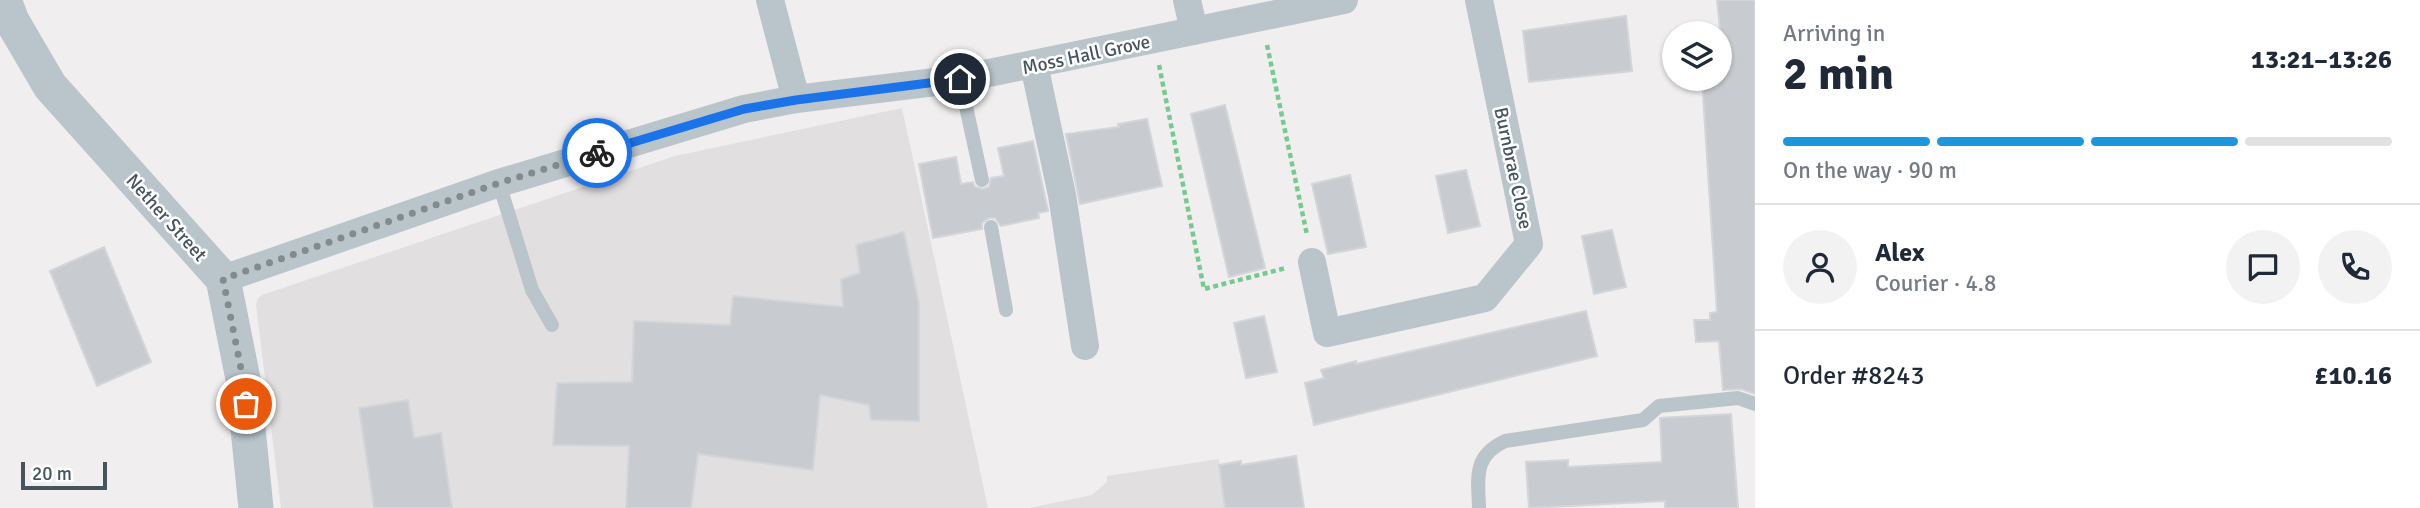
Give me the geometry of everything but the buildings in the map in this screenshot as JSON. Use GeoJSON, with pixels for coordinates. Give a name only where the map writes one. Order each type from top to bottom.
{"type":"FeatureCollection","features":[{"type":"Feature","properties":{"kind":"street","name":"Nether Street"},"geometry":{"type":"LineString","coordinates":[[4,0],[12,21],[50,86],[223,279]]}},
{"type":"Feature","properties":{"kind":"street"},"geometry":{"type":"LineString","coordinates":[[770,0],[796,100]]}},
{"type":"Feature","properties":{"kind":"street"},"geometry":{"type":"LineString","coordinates":[[1187,0],[1194,31]]}},
{"type":"Feature","properties":{"kind":"street","name":"Moss Hall Grove"},"geometry":{"type":"LineString","coordinates":[[223,279],[499,183],[744,109],[960,79],[1344,0]]}},
{"type":"Feature","properties":{"kind":"street","name":"Burnbrae Close"},"geometry":{"type":"LineString","coordinates":[[1312,262],[1327,333],[1485,298],[1529,244],[1479,0]]}},
{"type":"Feature","properties":{"kind":"street"},"geometry":{"type":"LineString","coordinates":[[1034,65],[1062,195],[1085,346]]}},
{"type":"Feature","properties":{"kind":"street"},"geometry":{"type":"LineString","coordinates":[[223,279],[243,379],[256,508]]}},
{"type":"Feature","properties":{"kind":"lane"},"geometry":{"type":"LineString","coordinates":[[960,79],[982,180]]}},
{"type":"Feature","properties":{"kind":"lane"},"geometry":{"type":"LineString","coordinates":[[499,183],[532,290],[552,325]]}},
{"type":"Feature","properties":{"kind":"lane"},"geometry":{"type":"LineString","coordinates":[[991,227],[1006,310]]}},
{"type":"Feature","properties":{"kind":"lane"},"geometry":{"type":"LineString","coordinates":[[1479,508],[1478,468],[1493,446],[1505,441],[1643,421],[1658,406],[1738,398],[1755,404]]}},
{"type":"Feature","properties":{"kind":"path"},"geometry":{"type":"LineString","coordinates":[[1154,40],[1204,289],[1312,262],[1261,17]]}},
{"type":"Feature","properties":{"kind":"shaded area"},"geometry":{"type":"Polygon","coordinates":[[[902,108],[988,508],[281,508],[256,305],[262,295],[675,156],[902,108]]]}},
{"type":"Feature","properties":{"kind":"shaded area"},"geometry":{"type":"Polygon","coordinates":[[[1219,459],[1225,508],[1029,508],[1092,495],[1107,482],[1107,476],[1219,459]]]}},
{"type":"Feature","properties":{"kind":"way so far"},"geometry":{"type":"LineString","coordinates":[[246,404],[223,279],[499,183],[597,153]]}},
{"type":"Feature","properties":{"kind":"route"},"geometry":{"type":"LineString","coordinates":[[597,153],[744,109],[960,79]]}}]}
